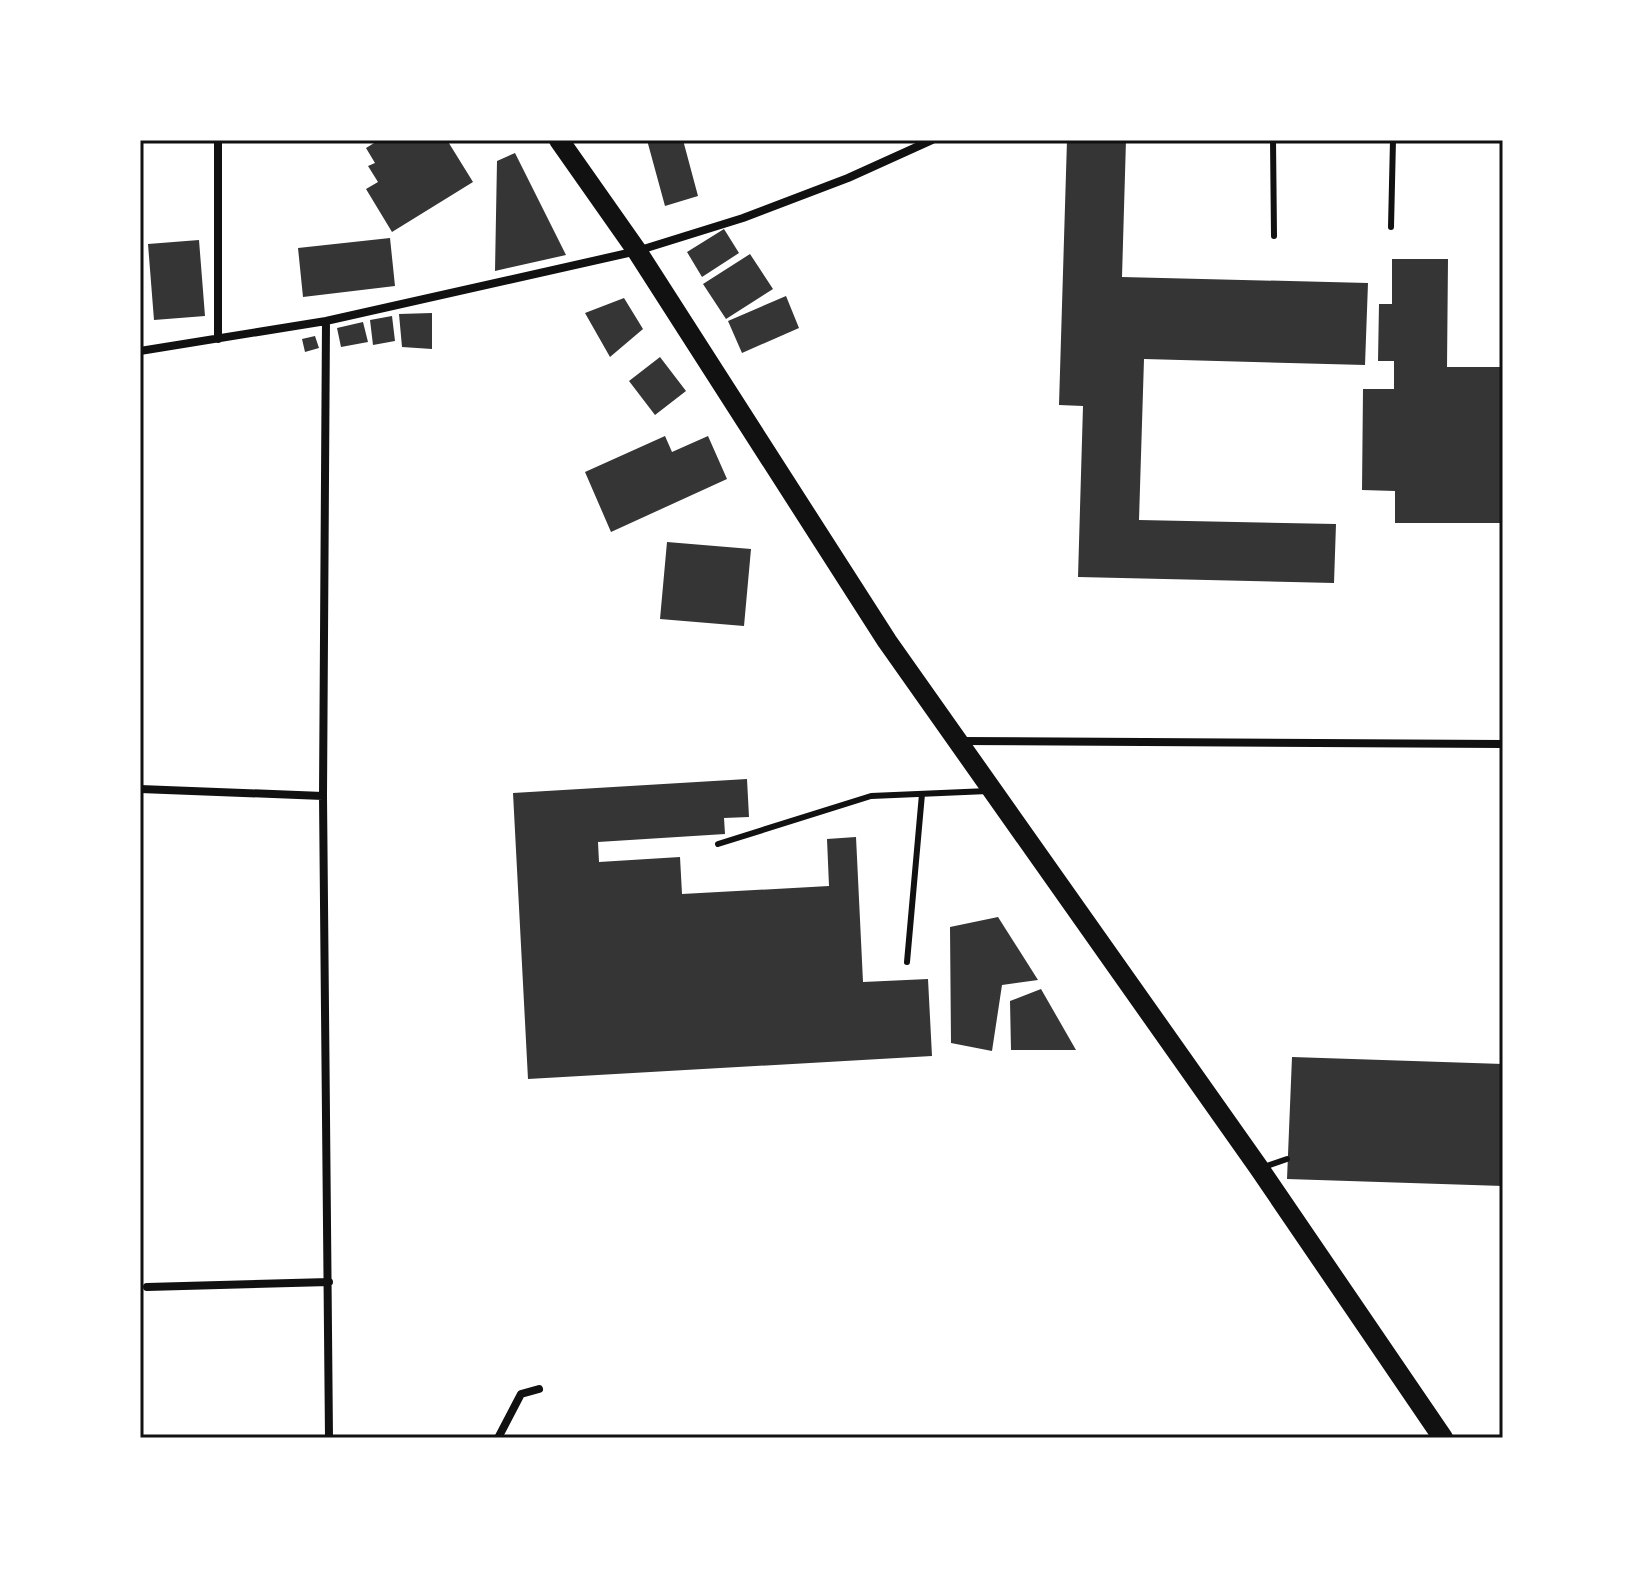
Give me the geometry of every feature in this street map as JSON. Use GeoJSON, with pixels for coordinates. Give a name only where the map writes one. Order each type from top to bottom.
{"type":"FeatureCollection","features":[{"type":"Feature","properties":{"kind":"main road"},"geometry":{"type":"LineString","coordinates":[[559,140],[637,251],[887,641],[1259,1168],[1443,1438]]}},
{"type":"Feature","properties":{"kind":"street"},"geometry":{"type":"LineString","coordinates":[[218,140],[218,339]]}},
{"type":"Feature","properties":{"kind":"street"},"geometry":{"type":"LineString","coordinates":[[140,351],[326,321],[637,251],[743,218],[848,178],[932,140]]}},
{"type":"Feature","properties":{"kind":"street"},"geometry":{"type":"LineString","coordinates":[[326,321],[323,796],[329,1438]]}},
{"type":"Feature","properties":{"kind":"street"},"geometry":{"type":"LineString","coordinates":[[957,741],[1503,744]]}},
{"type":"Feature","properties":{"kind":"street"},"geometry":{"type":"LineString","coordinates":[[140,789],[323,796]]}},
{"type":"Feature","properties":{"kind":"street"},"geometry":{"type":"LineString","coordinates":[[147,1287],[329,1282]]}},
{"type":"Feature","properties":{"kind":"street"},"geometry":{"type":"LineString","coordinates":[[498,1438],[521,1394],[539,1389]]}},
{"type":"Feature","properties":{"kind":"lane"},"geometry":{"type":"LineString","coordinates":[[1273,140],[1274,236]]}},
{"type":"Feature","properties":{"kind":"lane"},"geometry":{"type":"LineString","coordinates":[[1391,227],[1393,140]]}},
{"type":"Feature","properties":{"kind":"lane"},"geometry":{"type":"LineString","coordinates":[[718,844],[871,796],[991,791]]}},
{"type":"Feature","properties":{"kind":"lane"},"geometry":{"type":"LineString","coordinates":[[907,962],[922,794]]}},
{"type":"Feature","properties":{"kind":"lane"},"geometry":{"type":"LineString","coordinates":[[1259,1168],[1287,1159]]}},
{"type":"Feature","properties":{"kind":"building"},"geometry":{"type":"Polygon","coordinates":[[[379,140],[447,140],[473,182],[392,232],[366,189],[378,182],[368,166],[375,163],[366,148],[379,140]]]}},
{"type":"Feature","properties":{"kind":"building"},"geometry":{"type":"Polygon","coordinates":[[[647,140],[683,140],[698,196],[665,206],[647,140]]]}},
{"type":"Feature","properties":{"kind":"building"},"geometry":{"type":"Polygon","coordinates":[[[1067,140],[1126,140],[1122,277],[1368,283],[1365,365],[1144,359],[1139,520],[1336,524],[1334,583],[1078,577],[1083,406],[1059,405],[1067,140]]]}},
{"type":"Feature","properties":{"kind":"building"},"geometry":{"type":"Polygon","coordinates":[[[515,153],[566,255],[495,271],[497,161],[515,153]]]}},
{"type":"Feature","properties":{"kind":"building"},"geometry":{"type":"Polygon","coordinates":[[[724,229],[739,253],[702,277],[687,252],[724,229]]]}},
{"type":"Feature","properties":{"kind":"building"},"geometry":{"type":"Polygon","coordinates":[[[390,238],[395,286],[303,297],[298,248],[390,238]]]}},
{"type":"Feature","properties":{"kind":"building"},"geometry":{"type":"Polygon","coordinates":[[[199,240],[205,316],[154,320],[148,244],[199,240]]]}},
{"type":"Feature","properties":{"kind":"building"},"geometry":{"type":"Polygon","coordinates":[[[750,254],[773,289],[726,319],[703,284],[750,254]]]}},
{"type":"Feature","properties":{"kind":"building"},"geometry":{"type":"Polygon","coordinates":[[[1392,259],[1448,259],[1447,367],[1503,367],[1503,523],[1395,523],[1395,491],[1362,490],[1363,389],[1394,389],[1394,361],[1378,361],[1379,304],[1392,304],[1392,259]]]}},
{"type":"Feature","properties":{"kind":"building"},"geometry":{"type":"Polygon","coordinates":[[[786,296],[799,328],[742,353],[728,321],[786,296]]]}},
{"type":"Feature","properties":{"kind":"building"},"geometry":{"type":"Polygon","coordinates":[[[624,298],[643,329],[610,357],[585,313],[624,298]]]}},
{"type":"Feature","properties":{"kind":"building"},"geometry":{"type":"Polygon","coordinates":[[[432,313],[432,349],[402,347],[399,314],[432,313]]]}},
{"type":"Feature","properties":{"kind":"building"},"geometry":{"type":"Polygon","coordinates":[[[392,316],[395,341],[373,345],[370,320],[392,316]]]}},
{"type":"Feature","properties":{"kind":"building"},"geometry":{"type":"Polygon","coordinates":[[[363,322],[368,342],[341,347],[337,328],[363,322]]]}},
{"type":"Feature","properties":{"kind":"building"},"geometry":{"type":"Polygon","coordinates":[[[315,336],[319,348],[305,352],[302,339],[315,336]]]}},
{"type":"Feature","properties":{"kind":"building"},"geometry":{"type":"Polygon","coordinates":[[[660,357],[686,391],[655,415],[629,381],[660,357]]]}},
{"type":"Feature","properties":{"kind":"building"},"geometry":{"type":"Polygon","coordinates":[[[665,436],[672,452],[708,436],[727,479],[611,532],[585,472],[665,436]]]}},
{"type":"Feature","properties":{"kind":"building"},"geometry":{"type":"Polygon","coordinates":[[[667,542],[751,549],[744,626],[660,619],[667,542]]]}},
{"type":"Feature","properties":{"kind":"building"},"geometry":{"type":"Polygon","coordinates":[[[747,779],[749,817],[724,818],[725,834],[598,842],[599,862],[680,857],[682,894],[829,886],[827,839],[856,837],[863,982],[928,979],[932,1056],[528,1079],[513,793],[747,779]]]}},
{"type":"Feature","properties":{"kind":"building"},"geometry":{"type":"Polygon","coordinates":[[[998,917],[1038,980],[1002,985],[992,1051],[951,1043],[950,927],[998,917]]]}},
{"type":"Feature","properties":{"kind":"building"},"geometry":{"type":"Polygon","coordinates":[[[1041,989],[1076,1050],[1011,1050],[1010,1001],[1041,989]]]}},
{"type":"Feature","properties":{"kind":"building"},"geometry":{"type":"Polygon","coordinates":[[[1292,1057],[1503,1064],[1503,1186],[1287,1179],[1292,1057]]]}}]}
